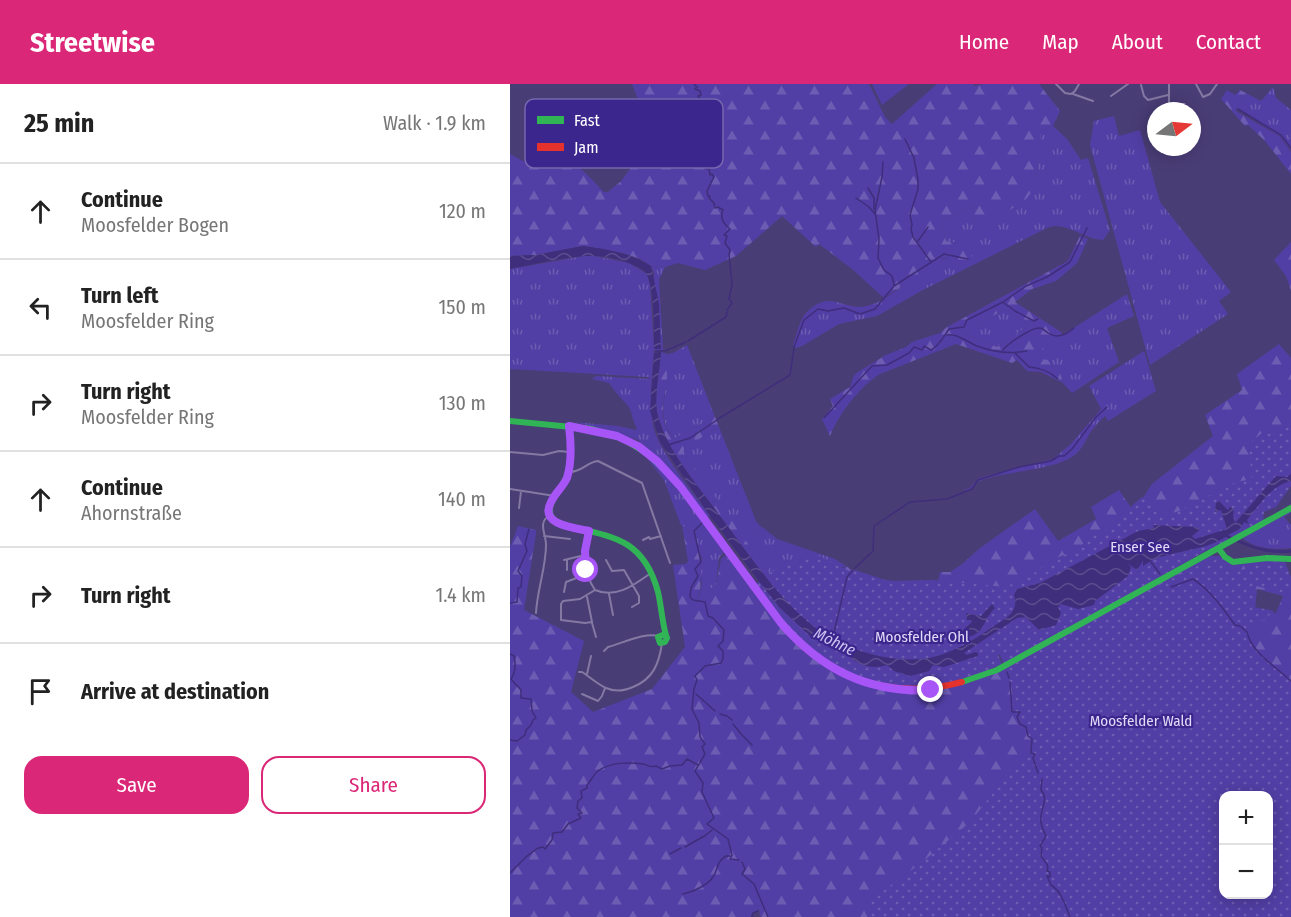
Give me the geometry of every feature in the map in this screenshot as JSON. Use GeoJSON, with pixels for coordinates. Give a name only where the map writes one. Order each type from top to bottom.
{"type":"FeatureCollection","features":[{"type":"Feature","properties":{"kind":"main road"},"geometry":{"type":"LineString","coordinates":[[510,421],[569,426],[617,436],[638,446],[680,486],[772,611],[799,642],[843,674],[872,685],[889,688],[931,690],[956,686],[985,676],[1291,508]]}},
{"type":"Feature","properties":{"kind":"main road"},"geometry":{"type":"LineString","coordinates":[[558,425],[570,434]]}},
{"type":"Feature","properties":{"kind":"main road"},"geometry":{"type":"LineString","coordinates":[[569,426],[568,472],[564,484],[550,504],[550,514],[558,524],[614,537],[631,545],[642,556],[652,572],[659,597],[666,630],[662,635],[667,641],[662,643]]}},
{"type":"Feature","properties":{"kind":"main road"},"geometry":{"type":"LineString","coordinates":[[1219,549],[1233,562],[1267,558],[1291,559]]}},
{"type":"Feature","properties":{"kind":"street"},"geometry":{"type":"LineString","coordinates":[[1056,84],[1065,93],[1093,102]]}},
{"type":"Feature","properties":{"kind":"street"},"geometry":{"type":"LineString","coordinates":[[1073,94],[1079,84]]}},
{"type":"Feature","properties":{"kind":"street"},"geometry":{"type":"LineString","coordinates":[[1111,96],[1128,84]]}},
{"type":"Feature","properties":{"kind":"street"},"geometry":{"type":"LineString","coordinates":[[1168,102],[1169,84]]}},
{"type":"Feature","properties":{"kind":"street"},"geometry":{"type":"LineString","coordinates":[[1196,84],[1203,97],[1217,84]]}},
{"type":"Feature","properties":{"kind":"street"},"geometry":{"type":"LineString","coordinates":[[1141,85],[1144,96],[1148,100],[1168,95]]}},
{"type":"Feature","properties":{"kind":"street"},"geometry":{"type":"LineString","coordinates":[[510,452],[543,455],[559,451],[570,452]]}},
{"type":"Feature","properties":{"kind":"street"},"geometry":{"type":"LineString","coordinates":[[568,472],[577,472],[591,462],[598,461],[640,482],[645,488],[670,563]]}},
{"type":"Feature","properties":{"kind":"street"},"geometry":{"type":"LineString","coordinates":[[510,489],[555,496]]}},
{"type":"Feature","properties":{"kind":"street"},"geometry":{"type":"LineString","coordinates":[[519,490],[519,508]]}},
{"type":"Feature","properties":{"kind":"street"},"geometry":{"type":"LineString","coordinates":[[536,613],[546,547],[542,521],[550,514]]}},
{"type":"Feature","properties":{"kind":"street"},"geometry":{"type":"LineString","coordinates":[[589,531],[585,555],[587,574],[595,590],[609,594],[617,592],[633,585],[652,572]]}},
{"type":"Feature","properties":{"kind":"street"},"geometry":{"type":"LineString","coordinates":[[544,536],[570,539]]}},
{"type":"Feature","properties":{"kind":"street"},"geometry":{"type":"LineString","coordinates":[[643,540],[661,536]]}},
{"type":"Feature","properties":{"kind":"street"},"geometry":{"type":"LineString","coordinates":[[567,570],[566,560],[585,555]]}},
{"type":"Feature","properties":{"kind":"street"},"geometry":{"type":"LineString","coordinates":[[606,560],[612,571],[623,569],[633,585],[640,600],[632,607]]}},
{"type":"Feature","properties":{"kind":"street"},"geometry":{"type":"LineString","coordinates":[[564,592],[566,582],[587,574]]}},
{"type":"Feature","properties":{"kind":"street"},"geometry":{"type":"LineString","coordinates":[[592,622],[561,620],[560,618],[563,601],[587,597],[595,590]]}},
{"type":"Feature","properties":{"kind":"street"},"geometry":{"type":"LineString","coordinates":[[609,594],[613,615]]}},
{"type":"Feature","properties":{"kind":"street"},"geometry":{"type":"LineString","coordinates":[[587,597],[596,637]]}},
{"type":"Feature","properties":{"kind":"street"},"geometry":{"type":"LineString","coordinates":[[604,651],[608,647],[651,635],[662,635]]}},
{"type":"Feature","properties":{"kind":"street"},"geometry":{"type":"LineString","coordinates":[[579,672],[605,688],[620,691],[646,680],[657,666],[662,643]]}},
{"type":"Feature","properties":{"kind":"street"},"geometry":{"type":"LineString","coordinates":[[586,675],[591,656]]}},
{"type":"Feature","properties":{"kind":"street"},"geometry":{"type":"LineString","coordinates":[[582,694],[598,700],[605,688]]}},
{"type":"Feature","properties":{"kind":"green space"},"geometry":{"type":"Polygon","coordinates":[[[632,84],[869,84],[885,117],[892,124],[937,84],[974,84],[974,86],[1039,84],[1060,111],[1053,126],[1040,131],[1040,161],[1033,179],[1033,190],[1020,207],[1013,208],[977,232],[972,205],[942,221],[946,241],[963,247],[975,261],[962,263],[950,257],[944,258],[884,298],[852,269],[819,244],[816,247],[782,216],[736,256],[705,270],[678,263],[665,267],[651,266],[623,253],[583,246],[535,255],[510,256],[510,154],[525,162],[525,168],[579,168],[604,192],[608,192],[621,181],[631,168],[723,168],[723,99],[638,99],[632,84]]]}},
{"type":"Feature","properties":{"kind":"green space"},"geometry":{"type":"Polygon","coordinates":[[[872,84],[909,84],[882,105],[872,84]]]}},
{"type":"Feature","properties":{"kind":"green space"},"geometry":{"type":"Polygon","coordinates":[[[1273,87],[1276,98],[1291,110],[1291,150],[1280,136],[1236,108],[1246,93],[1261,101],[1273,87]]]}},
{"type":"Feature","properties":{"kind":"green space"},"geometry":{"type":"Polygon","coordinates":[[[1227,90],[1235,95],[1240,90],[1246,93],[1236,111],[1279,136],[1291,152],[1291,174],[1265,141],[1248,125],[1245,126],[1221,99],[1227,90]]]}},
{"type":"Feature","properties":{"kind":"green space"},"geometry":{"type":"Polygon","coordinates":[[[1114,116],[1119,136],[1140,130],[1160,202],[1231,292],[1219,301],[1228,314],[1150,365],[1090,145],[1094,121],[1114,116]]]}},
{"type":"Feature","properties":{"kind":"green space"},"geometry":{"type":"Polygon","coordinates":[[[1053,126],[1067,139],[1081,160],[1088,158],[1110,230],[1103,240],[1062,227],[1049,227],[921,291],[877,316],[839,324],[802,346],[796,348],[793,345],[803,317],[818,304],[832,301],[859,307],[867,306],[889,296],[928,267],[950,257],[957,243],[946,241],[942,221],[972,205],[977,231],[1013,208],[1033,190],[1033,179],[1040,161],[1040,131],[1053,126]]]}},
{"type":"Feature","properties":{"kind":"green space"},"geometry":{"type":"Polygon","coordinates":[[[1080,236],[1088,239],[1077,263],[1056,281],[1032,289],[1015,302],[1061,332],[1057,340],[1029,357],[1048,360],[1054,369],[1060,372],[1063,383],[1041,372],[1027,371],[1017,360],[1012,363],[956,344],[880,374],[873,379],[851,401],[830,436],[822,419],[833,406],[830,399],[850,387],[854,375],[858,372],[912,342],[940,333],[1068,261],[1080,236]],[[1005,309],[963,333],[997,347],[1029,325],[1005,309]]]}},
{"type":"Feature","properties":{"kind":"green space"},"geometry":{"type":"Polygon","coordinates":[[[1291,242],[1291,291],[1286,276],[1274,260],[1291,242]]]}},
{"type":"Feature","properties":{"kind":"green space"},"geometry":{"type":"Polygon","coordinates":[[[590,255],[629,263],[647,274],[650,285],[654,349],[654,273],[651,266],[665,267],[659,279],[663,350],[654,350],[651,397],[653,425],[669,459],[710,516],[706,519],[675,476],[638,440],[574,422],[636,430],[630,409],[609,383],[592,379],[596,376],[650,379],[648,377],[510,369],[510,269],[590,255]]]}},
{"type":"Feature","properties":{"kind":"green space"},"geometry":{"type":"Polygon","coordinates":[[[1127,294],[1134,316],[1107,328],[1119,362],[1072,393],[1063,383],[1060,372],[1051,364],[1028,357],[1127,294]]]}},
{"type":"Feature","properties":{"kind":"green space"},"geometry":{"type":"Polygon","coordinates":[[[1005,309],[1029,325],[997,347],[963,333],[1005,309]]]}},
{"type":"Feature","properties":{"kind":"green space","name":"Moosfelder Ohl"},"geometry":{"type":"Polygon","coordinates":[[[1279,344],[1291,358],[1291,474],[1287,477],[1276,476],[1235,524],[1234,509],[1230,507],[1228,510],[1218,501],[1215,511],[1221,510],[1227,529],[1194,539],[1192,536],[1200,530],[1196,527],[1154,525],[1154,528],[1138,531],[1040,583],[1017,589],[1014,595],[1015,606],[1006,618],[958,648],[921,659],[891,658],[860,651],[832,638],[807,621],[761,571],[684,468],[663,430],[656,402],[661,352],[667,354],[663,410],[665,426],[675,438],[715,417],[719,427],[684,448],[684,453],[737,528],[756,521],[760,526],[744,538],[780,589],[805,614],[847,573],[844,568],[846,566],[858,574],[878,579],[938,582],[940,572],[950,572],[961,565],[980,548],[1035,509],[1058,541],[1096,519],[1091,507],[1119,490],[1134,512],[1152,484],[1213,436],[1205,415],[1242,390],[1237,374],[1279,344]],[[992,604],[981,616],[967,613],[967,620],[972,622],[971,626],[968,624],[962,631],[962,636],[972,636],[984,627],[985,619],[995,608],[992,604]]]}},
{"type":"Feature","properties":{"kind":"green space"},"geometry":{"type":"Polygon","coordinates":[[[687,345],[715,417],[675,438],[669,432],[664,418],[667,354],[687,345]]]}},
{"type":"Feature","properties":{"kind":"green space"},"geometry":{"type":"Polygon","coordinates":[[[1144,351],[1156,391],[1108,421],[1105,416],[1092,430],[1076,454],[1057,464],[982,480],[971,488],[963,490],[970,488],[979,478],[1053,459],[1071,444],[1101,409],[1089,386],[1144,351]]]}},
{"type":"Feature","properties":{"kind":"green space","name":"Moosfelder Ohl"},"geometry":{"type":"Polygon","coordinates":[[[1291,425],[1291,486],[1276,507],[1264,512],[1263,521],[1004,664],[998,655],[1002,664],[952,682],[926,686],[900,686],[849,675],[826,662],[804,645],[784,624],[755,585],[780,566],[817,555],[849,571],[855,570],[888,581],[933,580],[1006,587],[1034,573],[1054,559],[1076,550],[1092,536],[1105,532],[1142,497],[1162,516],[1179,511],[1236,482],[1252,479],[1249,450],[1252,441],[1262,433],[1277,434],[1291,425]]]}},
{"type":"Feature","properties":{"kind":"green space"},"geometry":{"type":"Polygon","coordinates":[[[719,427],[756,521],[737,529],[684,453],[683,448],[719,427]]]}},
{"type":"Feature","properties":{"kind":"green space"},"geometry":{"type":"Polygon","coordinates":[[[639,452],[644,453],[671,478],[725,551],[719,558],[716,584],[698,602],[702,583],[700,567],[702,558],[689,530],[681,525],[664,480],[646,457],[639,452]]]}},
{"type":"Feature","properties":{"kind":"green space"},"geometry":{"type":"Polygon","coordinates":[[[1291,511],[1284,517],[1291,525],[1291,548],[1266,548],[1243,538],[1291,511]]]}},
{"type":"Feature","properties":{"kind":"green space"},"geometry":{"type":"Polygon","coordinates":[[[682,525],[695,540],[701,560],[698,601],[716,584],[721,559],[727,554],[781,623],[856,679],[903,691],[975,681],[1158,581],[1210,556],[1219,556],[1228,562],[1238,564],[1260,560],[1283,560],[1291,580],[1291,917],[762,917],[759,909],[751,917],[510,917],[510,547],[518,526],[536,530],[524,610],[584,641],[571,692],[593,712],[652,689],[685,647],[673,565],[686,564],[688,561],[682,525]],[[1257,589],[1255,609],[1276,613],[1283,596],[1257,589]]]}},
{"type":"Feature","properties":{"kind":"green space"},"geometry":{"type":"Polygon","coordinates":[[[761,526],[777,539],[835,559],[846,566],[780,589],[743,538],[761,526]]]}},
{"type":"Feature","properties":{"kind":"green space","name":"Moosfelder Wald"},"geometry":{"type":"Polygon","coordinates":[[[1216,560],[1228,568],[1239,570],[1270,562],[1285,562],[1291,577],[1291,595],[1256,586],[1254,607],[1274,611],[1244,636],[1291,681],[1291,917],[867,917],[872,899],[921,863],[969,823],[1015,766],[1032,751],[1032,739],[1028,736],[1026,727],[1020,724],[1017,717],[1020,712],[1012,712],[1012,686],[1005,669],[1141,594],[1202,564],[1216,560]]]}},
{"type":"Feature","properties":{"kind":"water"},"geometry":{"type":"Polygon","coordinates":[[[583,246],[618,252],[651,266],[659,303],[661,349],[654,349],[654,312],[650,282],[645,272],[639,268],[618,259],[587,256],[510,269],[510,256],[535,255],[583,246]]]}},
{"type":"Feature","properties":{"kind":"water","name":"Enser See"},"geometry":{"type":"Polygon","coordinates":[[[661,352],[656,393],[658,416],[669,443],[684,468],[761,571],[807,621],[846,645],[875,655],[921,659],[949,652],[1010,615],[1015,606],[1014,595],[1017,589],[1040,583],[1138,531],[1154,528],[1153,525],[1196,527],[1200,530],[1192,536],[1195,539],[1227,529],[1221,510],[1215,512],[1216,503],[1219,501],[1228,510],[1230,507],[1234,509],[1235,523],[1276,476],[1287,477],[1291,474],[1291,481],[1284,483],[1266,496],[1247,520],[1249,524],[1244,522],[1239,529],[1221,540],[1158,557],[1143,566],[1143,561],[1137,570],[1127,563],[1131,567],[1128,576],[1095,601],[1094,605],[1078,609],[1061,604],[1058,607],[1061,613],[1056,625],[1039,630],[1026,617],[1017,618],[964,653],[967,655],[975,652],[978,656],[944,667],[933,665],[929,671],[910,676],[894,671],[887,665],[872,667],[862,665],[847,656],[848,654],[829,647],[815,637],[812,638],[779,607],[764,588],[710,516],[660,442],[650,411],[654,353],[661,352]]]}},
{"type":"Feature","properties":{"kind":"water"},"geometry":{"type":"Polygon","coordinates":[[[992,604],[995,608],[979,632],[962,636],[962,631],[972,622],[967,620],[966,613],[981,616],[992,604]]]}},
{"type":"Feature","properties":{"kind":"waterway"},"geometry":{"type":"LineString","coordinates":[[694,84],[697,87],[695,89],[700,91],[701,95],[698,96],[700,99]]}},
{"type":"Feature","properties":{"kind":"waterway"},"geometry":{"type":"LineString","coordinates":[[1238,109],[1281,135],[1291,148]]}},
{"type":"Feature","properties":{"kind":"waterway"},"geometry":{"type":"LineString","coordinates":[[905,139],[914,158],[918,180],[918,189],[910,215],[911,229],[913,237],[931,262]]}},
{"type":"Feature","properties":{"kind":"waterway"},"geometry":{"type":"LineString","coordinates":[[883,162],[875,210],[879,239],[878,258],[884,270],[892,276],[894,285]]}},
{"type":"Feature","properties":{"kind":"waterway"},"geometry":{"type":"LineString","coordinates":[[709,168],[710,175],[714,177],[707,191],[708,196],[715,208],[723,210],[722,218],[730,229],[724,235],[727,236],[725,243],[730,250],[732,284],[729,299],[732,303],[727,310]]}},
{"type":"Feature","properties":{"kind":"waterway"},"geometry":{"type":"LineString","coordinates":[[868,188],[874,198],[874,209]]}},
{"type":"Feature","properties":{"kind":"waterway"},"geometry":{"type":"LineString","coordinates":[[856,198],[875,214]]}},
{"type":"Feature","properties":{"kind":"waterway"},"geometry":{"type":"LineString","coordinates":[[918,241],[928,227]]}},
{"type":"Feature","properties":{"kind":"waterway"},"geometry":{"type":"LineString","coordinates":[[824,418],[872,366],[887,365],[909,353],[914,347],[922,350],[924,346],[931,350],[949,329],[964,327],[967,320],[1003,302],[1026,286],[1047,277],[1070,262],[1087,228]]}},
{"type":"Feature","properties":{"kind":"waterway"},"geometry":{"type":"LineString","coordinates":[[794,347],[804,320],[818,309],[828,311],[844,308],[860,314],[875,309],[894,286],[944,254],[968,259]]}},
{"type":"Feature","properties":{"kind":"waterway"},"geometry":{"type":"LineString","coordinates":[[1004,303],[1034,321],[1038,319]]}},
{"type":"Feature","properties":{"kind":"waterway"},"geometry":{"type":"LineString","coordinates":[[688,341],[726,317],[727,312]]}},
{"type":"Feature","properties":{"kind":"waterway"},"geometry":{"type":"LineString","coordinates":[[1003,350],[1020,336],[1036,328],[1058,336],[1074,328]]}},
{"type":"Feature","properties":{"kind":"waterway"},"geometry":{"type":"LineString","coordinates":[[947,335],[996,351],[1027,351]]}},
{"type":"Feature","properties":{"kind":"waterway"},"geometry":{"type":"LineString","coordinates":[[665,351],[686,342]]}},
{"type":"Feature","properties":{"kind":"waterway"},"geometry":{"type":"LineString","coordinates":[[718,419],[790,375],[794,348]]}},
{"type":"Feature","properties":{"kind":"waterway","name":"Möhne"},"geometry":{"type":"LineString","coordinates":[[656,351],[663,351]]}},
{"type":"Feature","properties":{"kind":"waterway"},"geometry":{"type":"LineString","coordinates":[[1015,353],[1029,367],[1045,370],[1058,379]]}},
{"type":"Feature","properties":{"kind":"waterway"},"geometry":{"type":"LineString","coordinates":[[854,569],[873,551],[874,526],[910,502],[947,499],[972,489],[978,480],[1064,456],[1107,407]]}},
{"type":"Feature","properties":{"kind":"waterway"},"geometry":{"type":"LineString","coordinates":[[668,445],[690,438],[717,420]]}},
{"type":"Feature","properties":{"kind":"waterway"},"geometry":{"type":"LineString","coordinates":[[702,523],[694,531],[701,562],[695,569],[698,576],[691,588],[690,597],[693,600],[705,602],[708,616],[724,630],[723,641],[718,646],[723,651],[721,663],[705,666],[695,676],[697,680],[692,709],[699,723],[700,737],[705,744],[702,747],[705,754],[695,771],[703,783],[702,792],[714,818],[707,824],[728,839],[732,855],[730,859],[739,860]]}},
{"type":"Feature","properties":{"kind":"waterway"},"geometry":{"type":"LineString","coordinates":[[510,603],[517,602],[518,588],[521,587],[522,576],[518,571],[527,551],[525,544],[529,529]]}},
{"type":"Feature","properties":{"kind":"waterway"},"geometry":{"type":"LineString","coordinates":[[1224,535],[1265,550],[1291,551]]}},
{"type":"Feature","properties":{"kind":"waterway"},"geometry":{"type":"LineString","coordinates":[[1151,562],[1160,574]]}},
{"type":"Feature","properties":{"kind":"waterway"},"geometry":{"type":"LineString","coordinates":[[832,641],[847,577],[852,571]]}},
{"type":"Feature","properties":{"kind":"waterway"},"geometry":{"type":"LineString","coordinates":[[1171,587],[1193,579],[1199,583],[1216,600],[1235,625],[1247,632],[1259,653],[1291,681]]}},
{"type":"Feature","properties":{"kind":"waterway"},"geometry":{"type":"LineString","coordinates":[[510,654],[514,656],[515,665],[511,679],[521,690],[521,698],[531,699],[532,711],[536,718],[526,730],[525,735],[517,741],[510,740]]}},
{"type":"Feature","properties":{"kind":"waterway"},"geometry":{"type":"LineString","coordinates":[[1007,672],[1009,678]]}},
{"type":"Feature","properties":{"kind":"waterway"},"geometry":{"type":"LineString","coordinates":[[1010,682],[1012,712],[1020,712],[1017,717],[1020,724],[1026,727],[1028,736],[1032,739],[1031,753],[1035,754],[1033,758],[1038,773]]}},
{"type":"Feature","properties":{"kind":"waterway"},"geometry":{"type":"LineString","coordinates":[[696,694],[715,711]]}},
{"type":"Feature","properties":{"kind":"waterway"},"geometry":{"type":"LineString","coordinates":[[720,714],[732,720]]}},
{"type":"Feature","properties":{"kind":"waterway"},"geometry":{"type":"LineString","coordinates":[[733,724],[752,745]]}},
{"type":"Feature","properties":{"kind":"waterway"},"geometry":{"type":"LineString","coordinates":[[539,848],[545,849],[552,840],[553,833],[562,832],[568,824],[581,818],[578,814],[582,813],[577,808],[578,801],[582,798],[581,791],[587,788],[595,774],[603,768],[614,764],[632,763],[662,769],[682,765],[687,759],[698,765]]}},
{"type":"Feature","properties":{"kind":"waterway"},"geometry":{"type":"LineString","coordinates":[[1042,779],[1041,790],[1045,797],[1041,821],[1046,836],[1040,846],[1041,856],[1047,864],[1047,871],[1050,872],[1050,877],[1047,876],[1051,885],[1061,895],[1070,917]]}},
{"type":"Feature","properties":{"kind":"waterway"},"geometry":{"type":"LineString","coordinates":[[685,847],[712,830]]}},
{"type":"Feature","properties":{"kind":"waterway"},"geometry":{"type":"LineString","coordinates":[[510,873],[538,848]]}},
{"type":"Feature","properties":{"kind":"waterway"},"geometry":{"type":"LineString","coordinates":[[670,854],[681,848]]}},
{"type":"Feature","properties":{"kind":"waterway"},"geometry":{"type":"LineString","coordinates":[[683,894],[708,883],[721,861],[726,856],[730,856]]}},
{"type":"Feature","properties":{"kind":"waterway"},"geometry":{"type":"LineString","coordinates":[[742,862],[745,869],[742,874],[754,884],[768,917]]}},
{"type":"Feature","properties":{"kind":"waterway"},"geometry":{"type":"LineString","coordinates":[[754,917],[753,913],[758,911]]}},
{"type":"Feature","properties":{"kind":"traffic: fast"},"geometry":{"type":"LineString","coordinates":[[510,421],[592,429],[623,439],[648,454],[675,480],[755,588]]}},
{"type":"Feature","properties":{"kind":"traffic: fast"},"geometry":{"type":"LineString","coordinates":[[569,426],[571,450],[568,473],[552,500],[550,514],[561,525],[609,536],[622,542],[643,559],[658,592],[667,638],[665,642],[660,643],[658,637],[665,634]]}},
{"type":"Feature","properties":{"kind":"traffic: fast"},"geometry":{"type":"LineString","coordinates":[[962,682],[997,670],[1291,508]]}},
{"type":"Feature","properties":{"kind":"traffic: fast"},"geometry":{"type":"LineString","coordinates":[[1219,549],[1233,562],[1267,558],[1291,559]]}},
{"type":"Feature","properties":{"kind":"traffic: jam"},"geometry":{"type":"LineString","coordinates":[[755,588],[779,620],[805,648],[841,672],[860,680],[900,688],[941,686],[962,682]]}},
{"type":"Feature","properties":{"kind":"route"},"geometry":{"type":"LineString","coordinates":[[586,570],[585,551],[589,531],[558,524],[551,518],[549,510],[551,501],[568,476],[569,426],[617,436],[638,446],[657,461],[680,486],[781,623],[806,649],[830,667],[872,685],[903,690],[931,690]]}}]}
